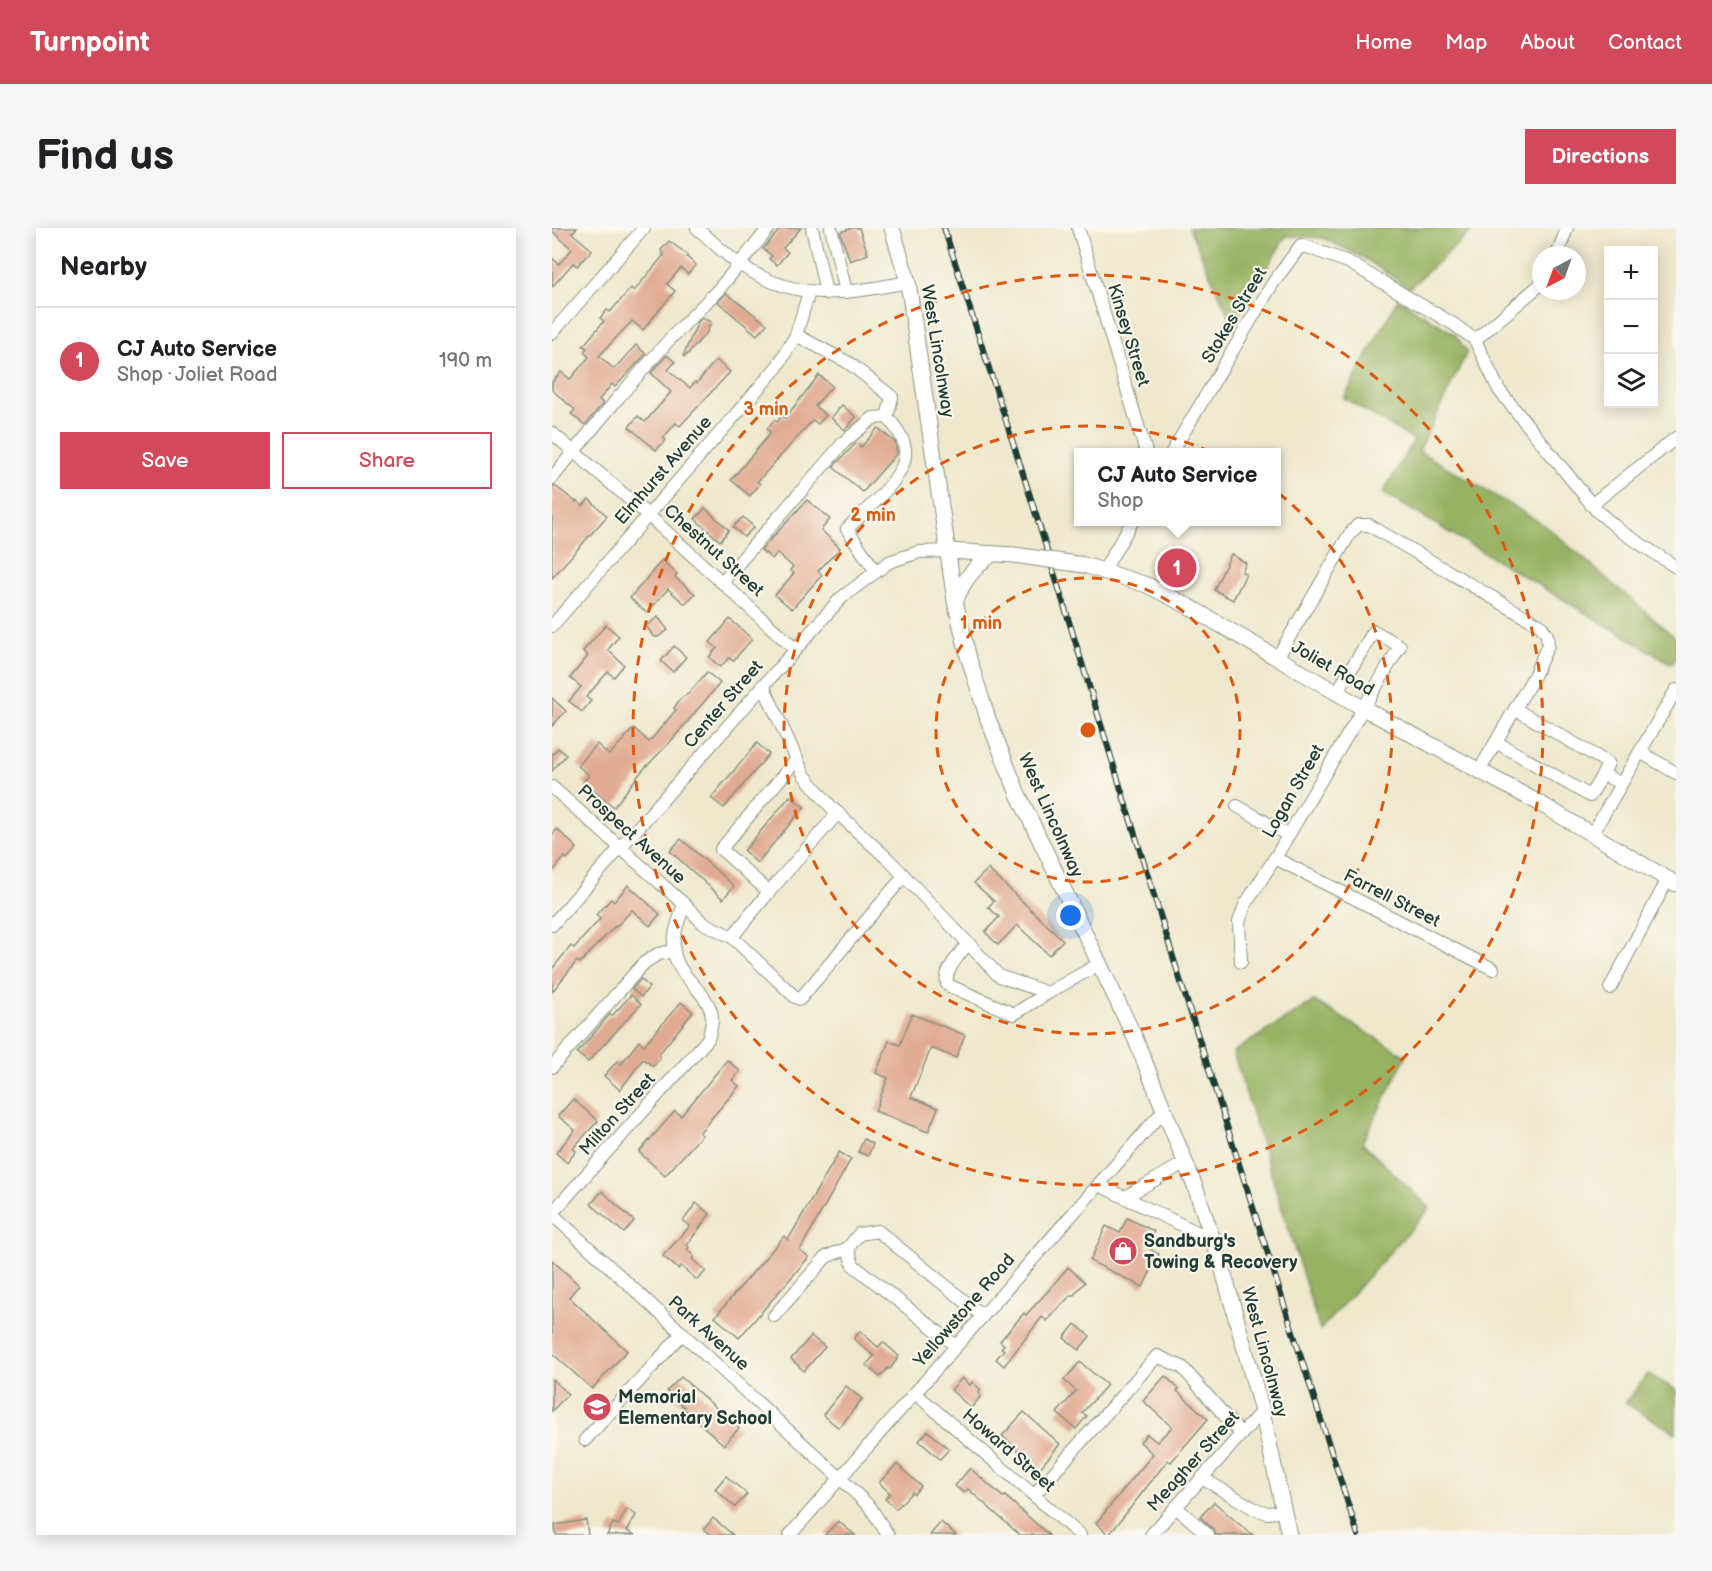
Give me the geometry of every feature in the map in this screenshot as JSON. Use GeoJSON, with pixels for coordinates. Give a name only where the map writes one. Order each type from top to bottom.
{"type":"FeatureCollection","features":[{"type":"Feature","properties":{"kind":"main road","name":"West Lincolnway"},"geometry":{"type":"LineString","coordinates":[[892,228],[908,282],[956,601],[969,658],[988,719],[1018,794],[1135,1038],[1186,1162],[1213,1240],[1262,1411],[1289,1535]]}},
{"type":"Feature","properties":{"kind":"main road","name":"Joliet Road"},"geometry":{"type":"LineString","coordinates":[[949,551],[1014,555],[1084,565],[1147,585],[1672,881]]}},
{"type":"Feature","properties":{"kind":"main road"},"geometry":{"type":"LineString","coordinates":[[956,601],[960,589],[973,569],[992,554]]}},
{"type":"Feature","properties":{"kind":"street"},"geometry":{"type":"LineString","coordinates":[[552,333],[644,228]]}},
{"type":"Feature","properties":{"kind":"street"},"geometry":{"type":"LineString","coordinates":[[697,228],[739,264],[778,285],[809,292],[826,293],[863,291],[908,282]]}},
{"type":"Feature","properties":{"kind":"street"},"geometry":{"type":"LineString","coordinates":[[552,478],[630,385],[711,297],[768,228]]}},
{"type":"Feature","properties":{"kind":"street"},"geometry":{"type":"LineString","coordinates":[[825,228],[812,230],[826,293]]}},
{"type":"Feature","properties":{"kind":"street"},"geometry":{"type":"LineString","coordinates":[[831,228],[846,292]]}},
{"type":"Feature","properties":{"kind":"street","name":"Kinsey Street"},"geometry":{"type":"LineString","coordinates":[[1078,228],[1144,448]]}},
{"type":"Feature","properties":{"kind":"street"},"geometry":{"type":"LineString","coordinates":[[1560,246],[1567,228]]}},
{"type":"Feature","properties":{"kind":"street","name":"Stokes Street"},"geometry":{"type":"LineString","coordinates":[[1175,448],[1273,283],[1301,244],[1348,262],[1455,325],[1474,340]]}},
{"type":"Feature","properties":{"kind":"street","name":"Elmhurst Avenue"},"geometry":{"type":"LineString","coordinates":[[552,626],[777,367],[796,335],[809,292]]}},
{"type":"Feature","properties":{"kind":"street"},"geometry":{"type":"LineString","coordinates":[[1532,292],[1474,340],[1498,390],[1591,505],[1622,532],[1676,567]]}},
{"type":"Feature","properties":{"kind":"street"},"geometry":{"type":"LineString","coordinates":[[796,335],[849,363],[892,397],[887,417]]}},
{"type":"Feature","properties":{"kind":"street"},"geometry":{"type":"LineString","coordinates":[[876,572],[848,529],[895,480],[904,459],[906,453],[902,439],[896,427],[887,417]]}},
{"type":"Feature","properties":{"kind":"street"},"geometry":{"type":"LineString","coordinates":[[722,582],[844,442],[873,418],[887,417]]}},
{"type":"Feature","properties":{"kind":"street","name":"Chestnut Street"},"geometry":{"type":"LineString","coordinates":[[552,434],[648,515],[795,649]]}},
{"type":"Feature","properties":{"kind":"street"},"geometry":{"type":"LineString","coordinates":[[1591,505],[1676,438]]}},
{"type":"Feature","properties":{"kind":"street"},"geometry":{"type":"LineString","coordinates":[[1277,658],[1349,535],[1358,525],[1369,525],[1540,626],[1547,635],[1548,645],[1534,676],[1479,771]]}},
{"type":"Feature","properties":{"kind":"street"},"geometry":{"type":"LineString","coordinates":[[1104,570],[1130,526]]}},
{"type":"Feature","properties":{"kind":"street","name":"Center Street"},"geometry":{"type":"LineString","coordinates":[[552,925],[841,598],[889,562],[919,552],[949,551]]}},
{"type":"Feature","properties":{"kind":"street","name":"Logan Street"},"geometry":{"type":"LineString","coordinates":[[1241,962],[1239,922],[1245,905],[1400,646],[1374,631],[1337,692]]}},
{"type":"Feature","properties":{"kind":"street"},"geometry":{"type":"LineString","coordinates":[[763,685],[804,775],[838,813],[904,876],[999,976],[1047,993]]}},
{"type":"Feature","properties":{"kind":"street"},"geometry":{"type":"LineString","coordinates":[[1592,834],[1676,690]]}},
{"type":"Feature","properties":{"kind":"street"},"geometry":{"type":"LineString","coordinates":[[1496,742],[1590,796],[1603,774],[1608,763],[1515,709]]}},
{"type":"Feature","properties":{"kind":"street"},"geometry":{"type":"LineString","coordinates":[[1640,752],[1676,773]]}},
{"type":"Feature","properties":{"kind":"street"},"geometry":{"type":"LineString","coordinates":[[769,892],[721,849],[797,759]]}},
{"type":"Feature","properties":{"kind":"street"},"geometry":{"type":"LineString","coordinates":[[1603,774],[1622,784]]}},
{"type":"Feature","properties":{"kind":"street","name":"Prospect Avenue"},"geometry":{"type":"LineString","coordinates":[[552,787],[684,904],[674,951]]}},
{"type":"Feature","properties":{"kind":"street"},"geometry":{"type":"LineString","coordinates":[[1238,806],[1288,834]]}},
{"type":"Feature","properties":{"kind":"street"},"geometry":{"type":"LineString","coordinates":[[732,937],[838,813]]}},
{"type":"Feature","properties":{"kind":"street","name":"Farrell Street"},"geometry":{"type":"LineString","coordinates":[[1275,858],[1493,969]]}},
{"type":"Feature","properties":{"kind":"street"},"geometry":{"type":"LineString","coordinates":[[684,904],[703,923],[732,937],[795,997],[800,999],[904,876]]}},
{"type":"Feature","properties":{"kind":"street"},"geometry":{"type":"LineString","coordinates":[[1610,988],[1672,881]]}},
{"type":"Feature","properties":{"kind":"street"},"geometry":{"type":"LineString","coordinates":[[968,943],[948,972],[946,984],[1014,1014],[1099,964]]}},
{"type":"Feature","properties":{"kind":"street"},"geometry":{"type":"LineString","coordinates":[[552,1066],[644,963],[658,954],[674,951]]}},
{"type":"Feature","properties":{"kind":"street","name":"Milton Street"},"geometry":{"type":"LineString","coordinates":[[552,1214],[708,1039],[712,1017],[706,1000],[681,970],[674,951]]}},
{"type":"Feature","properties":{"kind":"street","name":"Yellowstone Road"},"geometry":{"type":"LineString","coordinates":[[790,1535],[1165,1109]]}},
{"type":"Feature","properties":{"kind":"street"},"geometry":{"type":"LineString","coordinates":[[1125,1197],[1186,1162]]}},
{"type":"Feature","properties":{"kind":"street"},"geometry":{"type":"LineString","coordinates":[[1099,1185],[1213,1240]]}},
{"type":"Feature","properties":{"kind":"street","name":"Park Avenue"},"geometry":{"type":"LineString","coordinates":[[552,1214],[840,1478],[870,1507],[888,1535]]}},
{"type":"Feature","properties":{"kind":"street"},"geometry":{"type":"LineString","coordinates":[[774,1316],[826,1257],[848,1248],[859,1234],[878,1231],[983,1316]]}},
{"type":"Feature","properties":{"kind":"street"},"geometry":{"type":"LineString","coordinates":[[848,1248],[853,1264],[956,1346]]}},
{"type":"Feature","properties":{"kind":"street"},"geometry":{"type":"LineString","coordinates":[[585,1440],[683,1334]]}},
{"type":"Feature","properties":{"kind":"street"},"geometry":{"type":"LineString","coordinates":[[1034,1495],[1157,1356],[1182,1367],[1241,1434]]}},
{"type":"Feature","properties":{"kind":"street","name":"Howard Street"},"geometry":{"type":"LineString","coordinates":[[915,1393],[1080,1535]]}},
{"type":"Feature","properties":{"kind":"street","name":"Meagher Street"},"geometry":{"type":"LineString","coordinates":[[1151,1535],[1262,1411]]}},
{"type":"Feature","properties":{"kind":"street"},"geometry":{"type":"LineString","coordinates":[[1202,1478],[1253,1508],[1267,1513],[1284,1511]]}},
{"type":"Feature","properties":{"kind":"street"},"geometry":{"type":"LineString","coordinates":[[1176,1507],[1208,1535]]}},
{"type":"Feature","properties":{"kind":"green space"},"geometry":{"type":"Polygon","coordinates":[[[1189,228],[1475,228],[1409,288],[1364,258],[1323,238],[1286,236],[1233,325],[1189,228]]]}},
{"type":"Feature","properties":{"kind":"green space"},"geometry":{"type":"Polygon","coordinates":[[[1398,299],[1455,334],[1467,352],[1419,451],[1546,526],[1676,638],[1676,658],[1672,664],[1383,493],[1414,440],[1344,398],[1398,299]]]}},
{"type":"Feature","properties":{"kind":"green space"},"geometry":{"type":"Polygon","coordinates":[[[1314,1001],[1406,1056],[1362,1143],[1430,1208],[1320,1330],[1233,1052],[1314,1001]]]}},
{"type":"Feature","properties":{"kind":"green space"},"geometry":{"type":"Polygon","coordinates":[[[1648,1374],[1676,1390],[1676,1433],[1625,1403],[1648,1374]]]}},
{"type":"Feature","properties":{"kind":"building"},"geometry":{"type":"Polygon","coordinates":[[[552,228],[577,228],[572,233],[592,250],[577,266],[573,263],[552,287],[552,258],[559,264],[572,249],[552,231],[552,228]]]}},
{"type":"Feature","properties":{"kind":"building"},"geometry":{"type":"Polygon","coordinates":[[[781,228],[801,228],[783,248],[788,252],[777,265],[769,259],[772,256],[763,249],[781,228]]]}},
{"type":"Feature","properties":{"kind":"building"},"geometry":{"type":"Polygon","coordinates":[[[859,228],[868,254],[850,261],[840,232],[859,228]]]}},
{"type":"Feature","properties":{"kind":"building"},"geometry":{"type":"Polygon","coordinates":[[[669,241],[688,255],[687,257],[696,265],[688,274],[681,268],[667,284],[675,291],[643,330],[632,321],[599,356],[614,369],[636,345],[646,354],[615,387],[612,384],[599,400],[603,403],[585,425],[571,414],[575,410],[552,390],[552,382],[561,372],[570,379],[589,357],[584,352],[587,348],[583,346],[604,321],[600,318],[607,310],[610,312],[631,288],[634,291],[664,255],[661,250],[669,241]]]}},
{"type":"Feature","properties":{"kind":"building"},"geometry":{"type":"Polygon","coordinates":[[[726,293],[767,324],[757,335],[718,302],[726,293]]]}},
{"type":"Feature","properties":{"kind":"building"},"geometry":{"type":"Polygon","coordinates":[[[702,318],[711,322],[707,332],[685,357],[683,356],[702,318]]]}},
{"type":"Feature","properties":{"kind":"building"},"geometry":{"type":"Polygon","coordinates":[[[667,355],[675,362],[668,370],[690,388],[716,360],[730,372],[680,426],[676,423],[663,438],[666,440],[656,450],[629,427],[638,416],[645,422],[671,392],[651,373],[667,355]]]}},
{"type":"Feature","properties":{"kind":"building"},"geometry":{"type":"Polygon","coordinates":[[[819,375],[832,386],[815,406],[826,415],[818,424],[813,420],[757,482],[760,484],[750,496],[731,480],[769,435],[770,432],[767,429],[774,420],[777,422],[782,416],[785,418],[819,375]]]}},
{"type":"Feature","properties":{"kind":"building"},"geometry":{"type":"Polygon","coordinates":[[[842,405],[856,417],[845,430],[831,418],[842,405]]]}},
{"type":"Feature","properties":{"kind":"building"},"geometry":{"type":"Polygon","coordinates":[[[878,428],[895,442],[897,453],[863,492],[833,467],[856,443],[861,447],[878,428]]]}},
{"type":"Feature","properties":{"kind":"building"},"geometry":{"type":"Polygon","coordinates":[[[552,486],[583,506],[589,499],[607,516],[552,578],[552,486]]]}},
{"type":"Feature","properties":{"kind":"building"},"geometry":{"type":"Polygon","coordinates":[[[807,500],[830,519],[821,530],[840,548],[818,571],[822,575],[792,609],[775,595],[794,573],[790,570],[793,567],[777,553],[772,559],[761,550],[807,500]]]}},
{"type":"Feature","properties":{"kind":"building"},"geometry":{"type":"Polygon","coordinates":[[[705,508],[729,530],[720,541],[695,519],[705,508]]]}},
{"type":"Feature","properties":{"kind":"building"},"geometry":{"type":"Polygon","coordinates":[[[743,517],[754,527],[744,537],[733,527],[743,517]]]}},
{"type":"Feature","properties":{"kind":"building"},"geometry":{"type":"Polygon","coordinates":[[[1231,554],[1246,563],[1242,572],[1246,574],[1233,600],[1214,590],[1231,554]]]}},
{"type":"Feature","properties":{"kind":"building"},"geometry":{"type":"Polygon","coordinates":[[[662,560],[677,574],[675,577],[695,594],[685,604],[668,589],[647,613],[630,598],[662,560]]]}},
{"type":"Feature","properties":{"kind":"building"},"geometry":{"type":"Polygon","coordinates":[[[658,617],[668,630],[654,637],[646,626],[658,617]]]}},
{"type":"Feature","properties":{"kind":"building"},"geometry":{"type":"Polygon","coordinates":[[[730,619],[752,639],[733,661],[729,658],[720,667],[709,657],[717,648],[710,642],[730,619]]]}},
{"type":"Feature","properties":{"kind":"building"},"geometry":{"type":"Polygon","coordinates":[[[606,625],[619,636],[608,650],[624,665],[614,677],[608,672],[586,697],[591,701],[582,712],[569,701],[581,687],[570,678],[588,656],[583,651],[606,625]]]}},
{"type":"Feature","properties":{"kind":"building"},"geometry":{"type":"Polygon","coordinates":[[[674,646],[686,657],[673,672],[661,661],[674,646]]]}},
{"type":"Feature","properties":{"kind":"building"},"geometry":{"type":"Polygon","coordinates":[[[707,672],[720,683],[671,741],[641,772],[614,807],[583,782],[589,775],[578,766],[597,744],[609,755],[634,728],[649,742],[676,710],[674,708],[680,699],[688,694],[707,672]]]}},
{"type":"Feature","properties":{"kind":"building"},"geometry":{"type":"Polygon","coordinates":[[[552,698],[566,711],[552,726],[552,698]]]}},
{"type":"Feature","properties":{"kind":"building"},"geometry":{"type":"Polygon","coordinates":[[[757,743],[769,754],[724,808],[711,798],[757,743]]]}},
{"type":"Feature","properties":{"kind":"building"},"geometry":{"type":"Polygon","coordinates":[[[558,748],[566,755],[552,771],[552,755],[558,748]]]}},
{"type":"Feature","properties":{"kind":"building"},"geometry":{"type":"Polygon","coordinates":[[[790,796],[804,807],[757,863],[744,851],[790,796]]]}},
{"type":"Feature","properties":{"kind":"building"},"geometry":{"type":"Polygon","coordinates":[[[557,829],[577,848],[567,859],[565,857],[552,872],[552,835],[557,829]]]}},
{"type":"Feature","properties":{"kind":"building"},"geometry":{"type":"Polygon","coordinates":[[[681,839],[734,886],[723,899],[670,851],[681,839]]]}},
{"type":"Feature","properties":{"kind":"building"},"geometry":{"type":"Polygon","coordinates":[[[988,869],[1063,940],[1049,955],[1017,925],[998,945],[985,932],[999,917],[988,907],[994,901],[974,883],[988,869]]]}},
{"type":"Feature","properties":{"kind":"building"},"geometry":{"type":"Polygon","coordinates":[[[628,885],[660,914],[650,926],[632,910],[580,963],[577,961],[552,992],[552,969],[571,946],[574,948],[600,919],[596,915],[611,899],[614,902],[628,885]]]}},
{"type":"Feature","properties":{"kind":"building"},"geometry":{"type":"Polygon","coordinates":[[[641,979],[649,987],[641,997],[632,989],[641,979]]]}},
{"type":"Feature","properties":{"kind":"building"},"geometry":{"type":"Polygon","coordinates":[[[631,995],[641,1004],[588,1062],[577,1053],[610,1014],[612,1016],[631,995]]]}},
{"type":"Feature","properties":{"kind":"building"},"geometry":{"type":"Polygon","coordinates":[[[681,1002],[693,1012],[659,1054],[660,1058],[653,1066],[643,1059],[620,1090],[604,1076],[617,1061],[621,1064],[639,1041],[644,1045],[681,1002]]]}},
{"type":"Feature","properties":{"kind":"building"},"geometry":{"type":"Polygon","coordinates":[[[912,1014],[965,1035],[956,1058],[931,1048],[911,1097],[938,1108],[928,1132],[875,1111],[888,1078],[876,1073],[889,1041],[900,1045],[912,1014]]]}},
{"type":"Feature","properties":{"kind":"building"},"geometry":{"type":"Polygon","coordinates":[[[727,1060],[740,1071],[732,1080],[739,1086],[699,1133],[702,1135],[665,1176],[639,1152],[675,1111],[681,1116],[727,1060]]]}},
{"type":"Feature","properties":{"kind":"building"},"geometry":{"type":"Polygon","coordinates":[[[573,1099],[598,1121],[573,1148],[576,1151],[567,1163],[556,1153],[575,1130],[558,1116],[573,1099]]]}},
{"type":"Feature","properties":{"kind":"building"},"geometry":{"type":"Polygon","coordinates":[[[864,1139],[873,1144],[868,1156],[858,1152],[864,1139]]]}},
{"type":"Feature","properties":{"kind":"building"},"geometry":{"type":"Polygon","coordinates":[[[839,1152],[851,1159],[800,1250],[809,1257],[739,1338],[715,1317],[784,1236],[788,1240],[839,1152]]]}},
{"type":"Feature","properties":{"kind":"building"},"geometry":{"type":"Polygon","coordinates":[[[602,1191],[634,1221],[624,1233],[591,1204],[602,1191]]]}},
{"type":"Feature","properties":{"kind":"building"},"geometry":{"type":"Polygon","coordinates":[[[696,1203],[710,1214],[687,1245],[689,1247],[687,1250],[694,1256],[692,1259],[706,1271],[697,1280],[681,1266],[678,1269],[663,1256],[690,1226],[683,1221],[696,1203]]]}},
{"type":"Feature","properties":{"kind":"building","name":"Sandburg's Towing & Recovery"},"geometry":{"type":"Polygon","coordinates":[[[1127,1218],[1154,1231],[1146,1247],[1159,1254],[1143,1287],[1090,1261],[1106,1226],[1120,1233],[1127,1218]]]}},
{"type":"Feature","properties":{"kind":"building","name":"Memorial Elementary School"},"geometry":{"type":"Polygon","coordinates":[[[552,1260],[579,1285],[569,1297],[627,1351],[592,1389],[552,1353],[552,1260]]]}},
{"type":"Feature","properties":{"kind":"building"},"geometry":{"type":"Polygon","coordinates":[[[1068,1267],[1085,1282],[1047,1321],[1042,1317],[1004,1366],[996,1359],[1004,1350],[1001,1348],[1004,1345],[1000,1341],[1068,1267]]]}},
{"type":"Feature","properties":{"kind":"building"},"geometry":{"type":"Polygon","coordinates":[[[1075,1324],[1090,1336],[1079,1350],[1064,1338],[1075,1324]]]}},
{"type":"Feature","properties":{"kind":"building"},"geometry":{"type":"Polygon","coordinates":[[[860,1331],[878,1347],[883,1342],[899,1356],[890,1369],[888,1368],[880,1377],[866,1365],[874,1356],[854,1339],[860,1331]]]}},
{"type":"Feature","properties":{"kind":"building"},"geometry":{"type":"Polygon","coordinates":[[[811,1336],[825,1347],[804,1371],[791,1359],[811,1336]]]}},
{"type":"Feature","properties":{"kind":"building"},"geometry":{"type":"Polygon","coordinates":[[[1080,1362],[1107,1385],[1082,1413],[1087,1416],[1076,1429],[1057,1413],[1076,1391],[1064,1380],[1080,1362]]]}},
{"type":"Feature","properties":{"kind":"building"},"geometry":{"type":"Polygon","coordinates":[[[1165,1376],[1179,1389],[1177,1391],[1208,1419],[1171,1462],[1168,1460],[1109,1535],[1096,1523],[1153,1454],[1140,1442],[1147,1434],[1157,1442],[1172,1427],[1143,1401],[1165,1376]]]}},
{"type":"Feature","properties":{"kind":"building"},"geometry":{"type":"Polygon","coordinates":[[[681,1377],[739,1428],[724,1445],[667,1391],[681,1377]]]}},
{"type":"Feature","properties":{"kind":"building"},"geometry":{"type":"Polygon","coordinates":[[[962,1378],[970,1385],[972,1382],[981,1390],[978,1393],[981,1396],[971,1408],[951,1390],[962,1378]]]}},
{"type":"Feature","properties":{"kind":"building","name":"Memorial Elementary School"},"geometry":{"type":"Polygon","coordinates":[[[552,1379],[568,1394],[552,1411],[552,1379]]]}},
{"type":"Feature","properties":{"kind":"building"},"geometry":{"type":"Polygon","coordinates":[[[846,1386],[862,1399],[839,1428],[823,1415],[846,1386]]]}},
{"type":"Feature","properties":{"kind":"building"},"geometry":{"type":"Polygon","coordinates":[[[1024,1412],[1060,1444],[1039,1469],[1002,1436],[1024,1412]]]}},
{"type":"Feature","properties":{"kind":"building"},"geometry":{"type":"Polygon","coordinates":[[[928,1431],[949,1449],[940,1459],[919,1441],[928,1431]]]}},
{"type":"Feature","properties":{"kind":"building"},"geometry":{"type":"Polygon","coordinates":[[[897,1464],[921,1486],[896,1509],[885,1499],[890,1493],[879,1483],[897,1464]]]}},
{"type":"Feature","properties":{"kind":"building"},"geometry":{"type":"Polygon","coordinates":[[[970,1468],[1049,1535],[1020,1535],[968,1489],[964,1493],[955,1486],[970,1468]]]}},
{"type":"Feature","properties":{"kind":"building"},"geometry":{"type":"Polygon","coordinates":[[[726,1476],[747,1494],[735,1507],[715,1489],[726,1476]]]}},
{"type":"Feature","properties":{"kind":"building"},"geometry":{"type":"Polygon","coordinates":[[[1214,1502],[1253,1535],[1216,1535],[1200,1517],[1214,1502]]]}},
{"type":"Feature","properties":{"kind":"building"},"geometry":{"type":"Polygon","coordinates":[[[627,1509],[636,1515],[627,1531],[635,1535],[607,1535],[613,1523],[618,1525],[627,1509]]]}},
{"type":"Feature","properties":{"kind":"building"},"geometry":{"type":"Polygon","coordinates":[[[713,1518],[733,1535],[712,1535],[704,1529],[713,1518]]]}},
{"type":"Feature","properties":{"kind":"building"},"geometry":{"type":"Polygon","coordinates":[[[586,1520],[588,1535],[556,1535],[555,1525],[586,1520]]]}},
{"type":"Feature","properties":{"kind":"building"},"geometry":{"type":"Polygon","coordinates":[[[838,1521],[855,1535],[825,1535],[838,1521]]]}},
{"type":"Feature","properties":{"kind":"building"},"geometry":{"type":"Polygon","coordinates":[[[941,1522],[956,1535],[930,1535],[941,1522]]]}},
{"type":"Feature","properties":{"kind":"railway"},"geometry":{"type":"LineString","coordinates":[[944,228],[1032,502],[1183,989],[1358,1535]]}},
{"type":"Feature","properties":{"kind":"place","name":"CJ Auto Service"},"geometry":{"type":"Point","coordinates":[1177,568]}},
{"type":"Feature","properties":{"kind":"place","name":"Sandburg's Towing & Recovery"},"geometry":{"type":"Point","coordinates":[1123,1251]}},
{"type":"Feature","properties":{"kind":"place","name":"Memorial Elementary School"},"geometry":{"type":"Point","coordinates":[597,1407]}}]}
